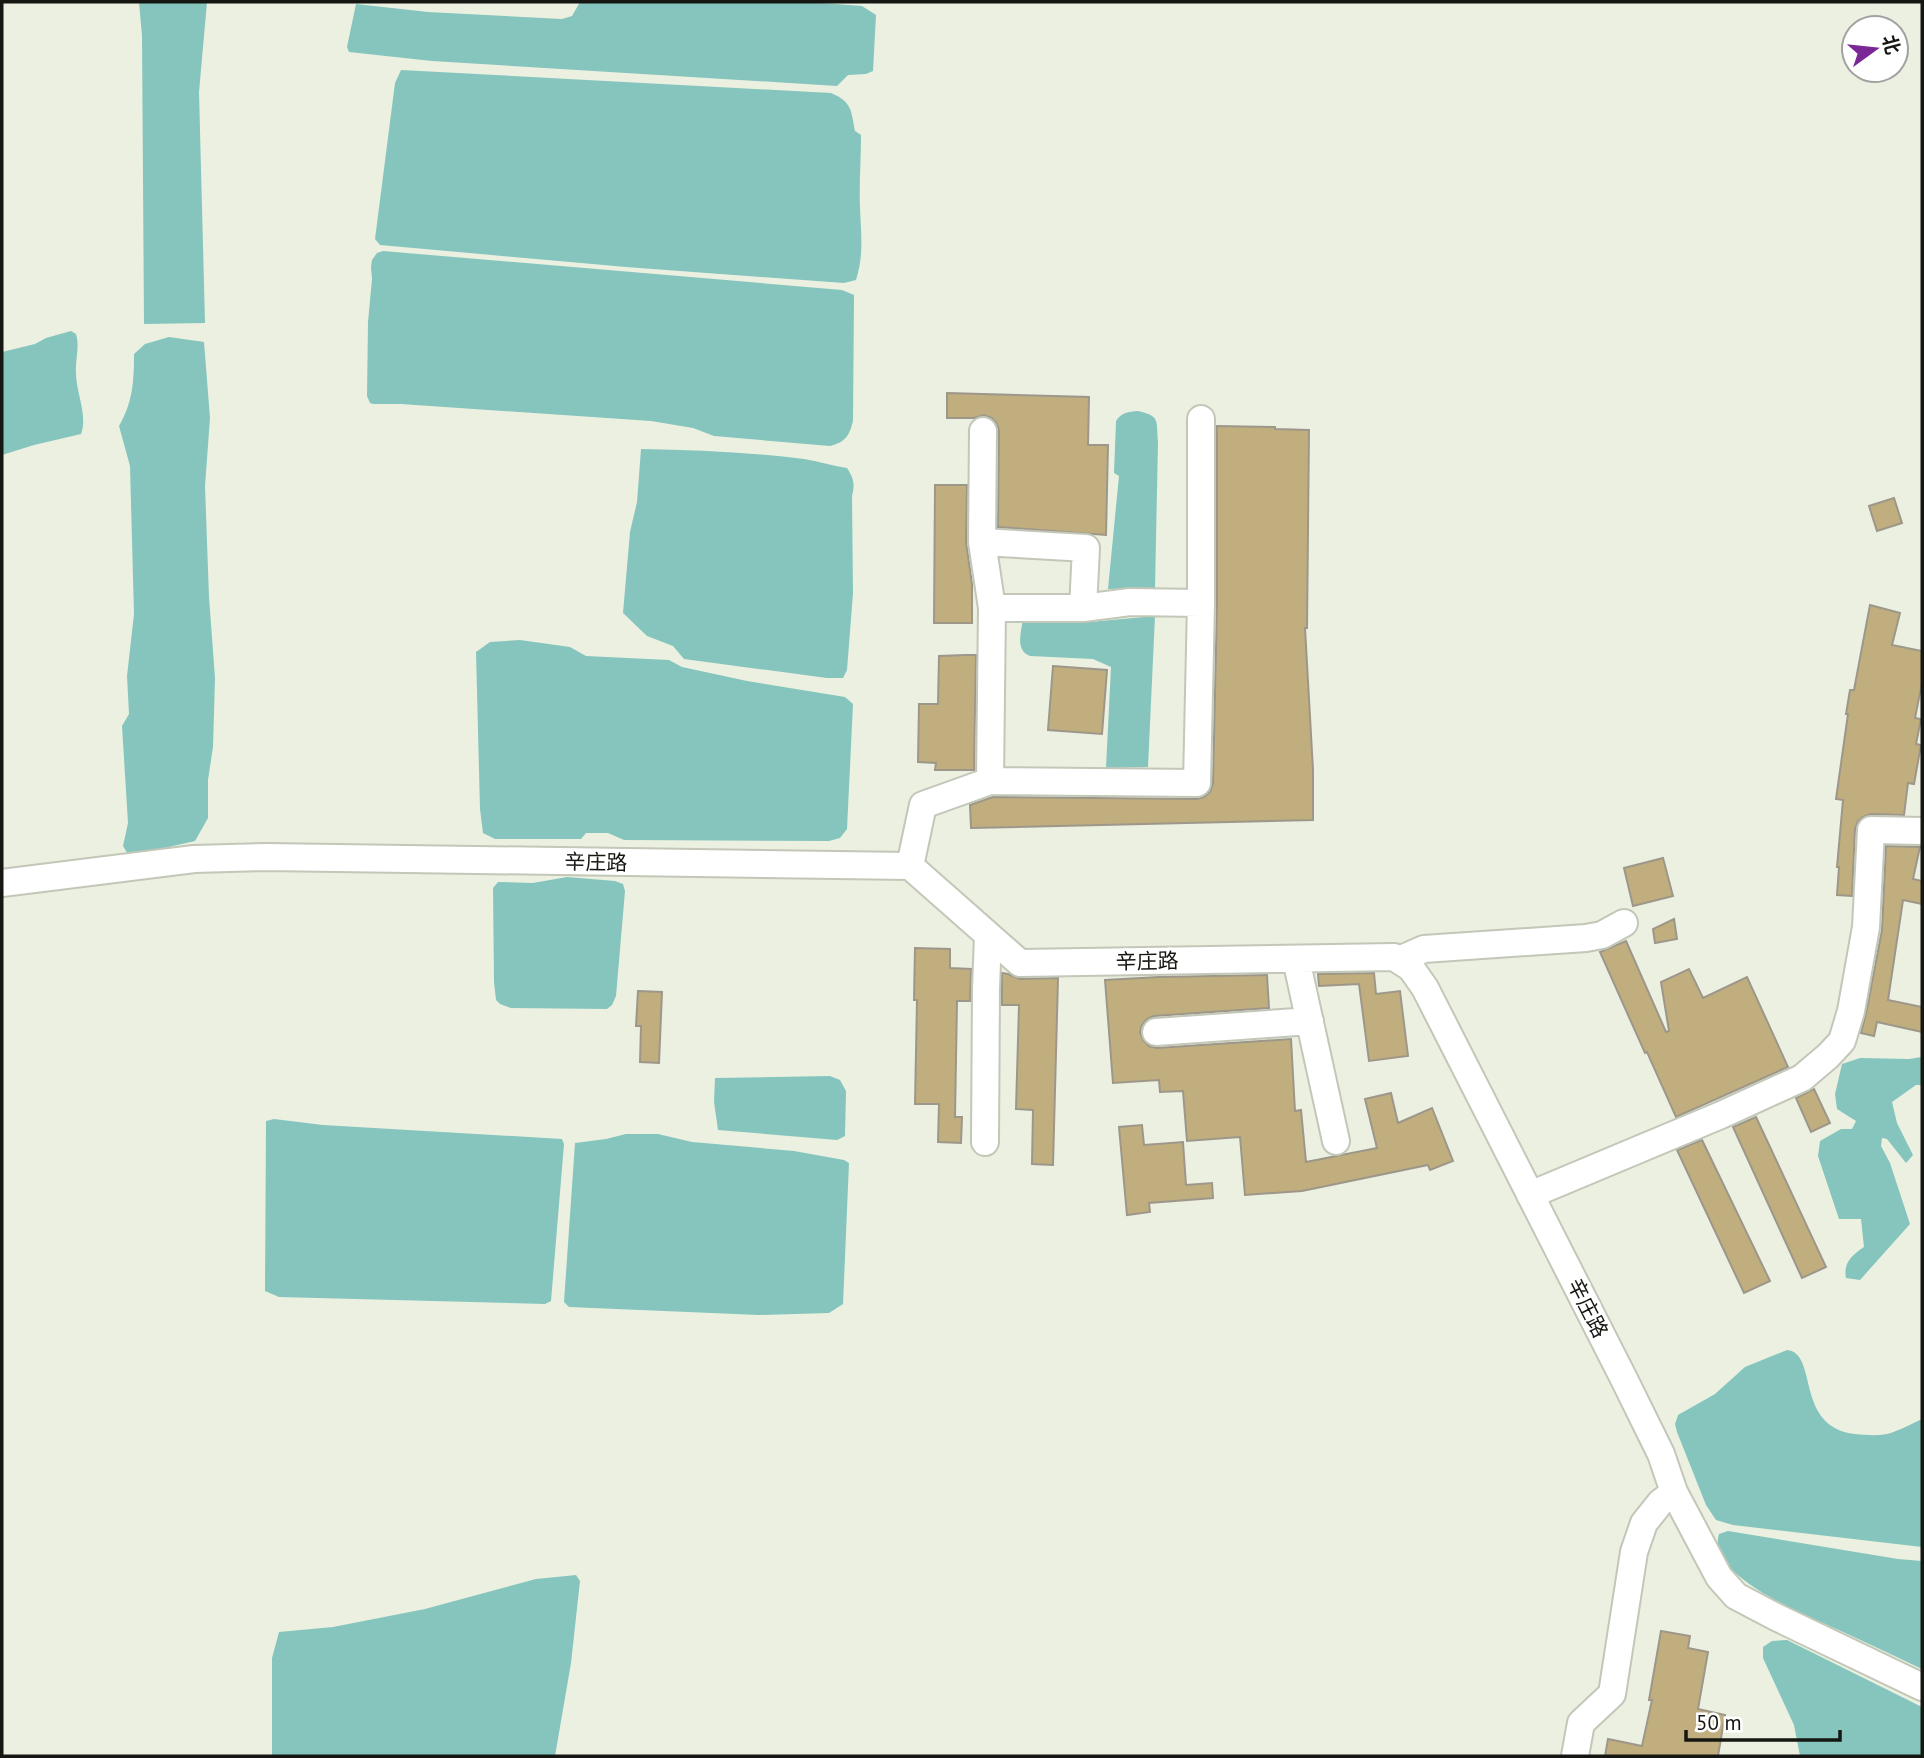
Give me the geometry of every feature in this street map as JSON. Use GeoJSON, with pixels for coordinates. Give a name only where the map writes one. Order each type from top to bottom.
{"type":"FeatureCollection","features":[{"type":"Feature","properties":{"kind":"street"},"geometry":{"type":"LineString","coordinates":[[910,866],[923,805],[990,781],[1197,783],[1201,419]]}},
{"type":"Feature","properties":{"kind":"street"},"geometry":{"type":"LineString","coordinates":[[983,431],[982,542],[992,608],[990,781]]}},
{"type":"Feature","properties":{"kind":"street"},"geometry":{"type":"LineString","coordinates":[[982,542],[1086,548],[1083,608]]}},
{"type":"Feature","properties":{"kind":"street"},"geometry":{"type":"LineString","coordinates":[[992,608],[1083,608],[1130,602],[1201,603]]}},
{"type":"Feature","properties":{"kind":"street"},"geometry":{"type":"LineString","coordinates":[[1530,1195],[1802,1078],[1828,1056],[1842,1041],[1851,1011],[1866,927],[1871,830],[1922,831]]}},
{"type":"Feature","properties":{"kind":"street","name":"辛庄路"},"geometry":{"type":"LineString","coordinates":[[2,883],[194,859],[267,857],[910,866],[1020,963],[1394,957],[1411,968],[1424,988],[1661,1454],[1674,1492],[1719,1577],[1736,1596],[1922,1687]]}},
{"type":"Feature","properties":{"kind":"street"},"geometry":{"type":"LineString","coordinates":[[1399,960],[1424,949],[1586,938],[1602,935],[1624,923]]}},
{"type":"Feature","properties":{"kind":"street"},"geometry":{"type":"LineString","coordinates":[[985,1142],[988,935]]}},
{"type":"Feature","properties":{"kind":"street"},"geometry":{"type":"LineString","coordinates":[[1296,958],[1336,1141]]}},
{"type":"Feature","properties":{"kind":"street"},"geometry":{"type":"LineString","coordinates":[[1156,1032],[1310,1021]]}},
{"type":"Feature","properties":{"kind":"street"},"geometry":{"type":"LineString","coordinates":[[1576,1756],[1581,1723],[1612,1694],[1634,1552],[1644,1523],[1660,1503],[1674,1492]]}},
{"type":"Feature","properties":{"kind":"water"},"geometry":{"type":"Polygon","coordinates":[[[139,2],[207,2],[199,92],[205,323],[144,324],[142,36],[139,2]]]}},
{"type":"Feature","properties":{"kind":"water"},"geometry":{"type":"Polygon","coordinates":[[[580,2],[808,2],[862,6],[876,15],[873,71],[848,75],[837,86],[432,61],[349,52],[347,47],[356,4],[428,12],[562,19],[572,16],[580,2]]]}},
{"type":"Feature","properties":{"kind":"water"},"geometry":{"type":"Polygon","coordinates":[[[401,70],[831,93],[838,96],[847,103],[855,131],[861,135],[861,244],[856,280],[844,283],[626,267],[380,245],[375,239],[395,83],[401,70]]]}},
{"type":"Feature","properties":{"kind":"water"},"geometry":{"type":"Polygon","coordinates":[[[383,251],[842,290],[854,295],[853,421],[850,431],[843,441],[830,446],[714,436],[693,428],[651,421],[370,403],[367,396],[371,267],[377,253],[383,251]]]}},
{"type":"Feature","properties":{"kind":"water"},"geometry":{"type":"Polygon","coordinates":[[[71,331],[76,334],[77,339],[76,368],[83,419],[81,434],[2,455],[2,352],[71,331]]]}},
{"type":"Feature","properties":{"kind":"water"},"geometry":{"type":"Polygon","coordinates":[[[169,337],[204,342],[210,418],[205,486],[215,678],[208,818],[195,841],[129,856],[123,846],[128,823],[122,726],[129,714],[127,676],[134,614],[130,466],[119,426],[132,391],[134,354],[145,344],[169,337]]]}},
{"type":"Feature","properties":{"kind":"water"},"geometry":{"type":"Polygon","coordinates":[[[1138,411],[1154,417],[1157,424],[1155,588],[1108,589],[1119,476],[1114,473],[1116,421],[1123,414],[1138,411]]]}},
{"type":"Feature","properties":{"kind":"water"},"geometry":{"type":"Polygon","coordinates":[[[641,449],[763,455],[804,459],[847,468],[854,485],[853,593],[847,670],[843,678],[684,659],[673,646],[647,636],[623,613],[641,449]]]}},
{"type":"Feature","properties":{"kind":"water"},"geometry":{"type":"Polygon","coordinates":[[[1155,616],[1148,767],[1106,768],[1111,667],[1093,659],[1030,656],[1022,650],[1021,645],[1023,619],[1090,622],[1155,616]]]}},
{"type":"Feature","properties":{"kind":"water"},"geometry":{"type":"Polygon","coordinates":[[[520,640],[570,647],[586,656],[669,660],[682,667],[747,681],[845,697],[853,704],[847,829],[840,838],[829,841],[624,840],[608,833],[586,833],[581,839],[495,839],[483,833],[476,652],[490,642],[520,640]]]}},
{"type":"Feature","properties":{"kind":"water"},"geometry":{"type":"Polygon","coordinates":[[[567,877],[623,884],[625,891],[616,996],[612,1005],[607,1009],[511,1008],[500,1004],[496,1000],[494,982],[493,888],[498,882],[533,883],[567,877]]]}},
{"type":"Feature","properties":{"kind":"water"},"geometry":{"type":"Polygon","coordinates":[[[1922,1057],[1922,1085],[1916,1085],[1892,1102],[1897,1123],[1913,1155],[1906,1163],[1887,1139],[1882,1138],[1881,1146],[1890,1163],[1910,1224],[1860,1280],[1846,1278],[1849,1260],[1864,1247],[1861,1219],[1839,1219],[1818,1156],[1820,1141],[1841,1129],[1852,1129],[1856,1121],[1837,1109],[1835,1094],[1842,1064],[1860,1058],[1922,1057]]]}},
{"type":"Feature","properties":{"kind":"water"},"geometry":{"type":"Polygon","coordinates":[[[830,1076],[840,1080],[846,1091],[845,1136],[837,1140],[718,1130],[714,1102],[715,1078],[830,1076]]]}},
{"type":"Feature","properties":{"kind":"water"},"geometry":{"type":"Polygon","coordinates":[[[274,1119],[323,1125],[562,1139],[564,1144],[551,1301],[545,1304],[279,1297],[265,1291],[266,1121],[274,1119]]]}},
{"type":"Feature","properties":{"kind":"water"},"geometry":{"type":"Polygon","coordinates":[[[626,1134],[658,1134],[692,1142],[794,1151],[849,1163],[843,1304],[829,1313],[759,1315],[569,1307],[564,1302],[575,1143],[626,1134]]]}},
{"type":"Feature","properties":{"kind":"water"},"geometry":{"type":"Polygon","coordinates":[[[1787,1350],[1797,1354],[1803,1363],[1815,1405],[1823,1418],[1836,1429],[1855,1434],[1883,1435],[1922,1419],[1922,1547],[1733,1525],[1716,1520],[1706,1505],[1677,1432],[1675,1424],[1678,1415],[1715,1394],[1745,1367],[1787,1350]]]}},
{"type":"Feature","properties":{"kind":"water"},"geometry":{"type":"Polygon","coordinates":[[[1728,1531],[1922,1561],[1922,1669],[1787,1606],[1744,1580],[1728,1565],[1719,1550],[1719,1534],[1728,1531]]]}},
{"type":"Feature","properties":{"kind":"water"},"geometry":{"type":"Polygon","coordinates":[[[576,1575],[580,1581],[571,1663],[555,1756],[272,1756],[272,1658],[279,1632],[333,1627],[425,1609],[536,1579],[576,1575]]]}},
{"type":"Feature","properties":{"kind":"water"},"geometry":{"type":"Polygon","coordinates":[[[1787,1640],[1922,1707],[1922,1756],[1800,1756],[1794,1725],[1763,1658],[1763,1647],[1772,1641],[1787,1640]]]}},
{"type":"Feature","properties":{"kind":"building"},"geometry":{"type":"Polygon","coordinates":[[[947,393],[1089,397],[1088,445],[1108,445],[1106,535],[998,527],[997,424],[984,415],[974,418],[947,418],[947,393]]]}},
{"type":"Feature","properties":{"kind":"building"},"geometry":{"type":"Polygon","coordinates":[[[1217,426],[1309,430],[1305,628],[1313,820],[971,828],[970,805],[993,797],[1197,799],[1210,792],[1213,783],[1217,603],[1217,426]]]}},
{"type":"Feature","properties":{"kind":"building"},"geometry":{"type":"Polygon","coordinates":[[[935,485],[967,485],[966,542],[972,584],[972,623],[934,623],[935,485]]]}},
{"type":"Feature","properties":{"kind":"building"},"geometry":{"type":"Polygon","coordinates":[[[1894,498],[1902,523],[1877,531],[1869,506],[1894,498]]]}},
{"type":"Feature","properties":{"kind":"building"},"geometry":{"type":"Polygon","coordinates":[[[1870,605],[1900,613],[1892,645],[1922,651],[1922,683],[1915,718],[1921,719],[1916,744],[1921,745],[1914,784],[1908,783],[1904,815],[1871,814],[1858,821],[1855,829],[1852,896],[1837,895],[1843,800],[1836,799],[1850,690],[1854,690],[1870,605]]]}},
{"type":"Feature","properties":{"kind":"building"},"geometry":{"type":"Polygon","coordinates":[[[976,655],[974,770],[935,770],[936,763],[918,762],[919,704],[938,704],[939,656],[976,655]]]}},
{"type":"Feature","properties":{"kind":"building"},"geometry":{"type":"Polygon","coordinates":[[[1053,666],[1107,670],[1102,734],[1048,730],[1053,666]]]}},
{"type":"Feature","properties":{"kind":"building"},"geometry":{"type":"Polygon","coordinates":[[[1886,846],[1920,847],[1913,879],[1922,881],[1922,904],[1903,900],[1888,1000],[1922,1007],[1922,1032],[1877,1022],[1874,1036],[1861,1033],[1882,930],[1886,846]]]}},
{"type":"Feature","properties":{"kind":"building"},"geometry":{"type":"Polygon","coordinates":[[[1663,858],[1673,896],[1633,906],[1624,868],[1663,858]]]}},
{"type":"Feature","properties":{"kind":"building"},"geometry":{"type":"Polygon","coordinates":[[[1674,919],[1677,939],[1655,943],[1653,929],[1674,919]]]}},
{"type":"Feature","properties":{"kind":"building"},"geometry":{"type":"Polygon","coordinates":[[[1626,941],[1666,1032],[1669,1031],[1661,982],[1689,969],[1703,998],[1747,977],[1788,1067],[1676,1117],[1600,952],[1626,941]]]}},
{"type":"Feature","properties":{"kind":"building"},"geometry":{"type":"Polygon","coordinates":[[[915,948],[950,949],[950,968],[971,969],[970,1001],[957,1001],[955,1117],[962,1117],[961,1143],[938,1142],[939,1104],[915,1104],[915,948]]]}},
{"type":"Feature","properties":{"kind":"building"},"geometry":{"type":"Polygon","coordinates":[[[1002,973],[1020,979],[1058,978],[1053,1165],[1032,1164],[1033,1110],[1016,1109],[1019,1005],[1002,1005],[1002,973]]]}},
{"type":"Feature","properties":{"kind":"building"},"geometry":{"type":"Polygon","coordinates":[[[1374,973],[1376,994],[1400,991],[1408,1056],[1369,1061],[1359,984],[1319,986],[1318,974],[1374,973]]]}},
{"type":"Feature","properties":{"kind":"building"},"geometry":{"type":"Polygon","coordinates":[[[1267,975],[1269,1008],[1154,1016],[1142,1025],[1140,1032],[1143,1040],[1149,1046],[1157,1048],[1291,1039],[1295,1111],[1301,1110],[1306,1162],[1377,1148],[1365,1099],[1391,1093],[1398,1123],[1432,1108],[1453,1161],[1430,1170],[1428,1165],[1302,1191],[1245,1195],[1240,1137],[1187,1141],[1183,1091],[1160,1092],[1159,1080],[1113,1083],[1105,980],[1267,975]]]}},
{"type":"Feature","properties":{"kind":"building"},"geometry":{"type":"Polygon","coordinates":[[[638,991],[662,992],[659,1063],[640,1062],[641,1026],[636,1026],[638,991]]]}},
{"type":"Feature","properties":{"kind":"building"},"geometry":{"type":"Polygon","coordinates":[[[1814,1089],[1830,1123],[1811,1132],[1796,1098],[1814,1089]]]}},
{"type":"Feature","properties":{"kind":"building"},"geometry":{"type":"Polygon","coordinates":[[[1756,1117],[1826,1267],[1802,1278],[1733,1127],[1756,1117]]]}},
{"type":"Feature","properties":{"kind":"building"},"geometry":{"type":"Polygon","coordinates":[[[1142,1125],[1144,1145],[1183,1142],[1186,1185],[1212,1183],[1213,1198],[1149,1203],[1150,1212],[1127,1215],[1119,1127],[1142,1125]]]}},
{"type":"Feature","properties":{"kind":"building"},"geometry":{"type":"Polygon","coordinates":[[[1702,1140],[1770,1281],[1744,1293],[1677,1150],[1702,1140]]]}},
{"type":"Feature","properties":{"kind":"building"},"geometry":{"type":"Polygon","coordinates":[[[1661,1631],[1690,1636],[1688,1648],[1708,1652],[1698,1709],[1725,1715],[1718,1756],[1605,1756],[1608,1739],[1642,1746],[1652,1700],[1649,1700],[1661,1631]]]}}]}
